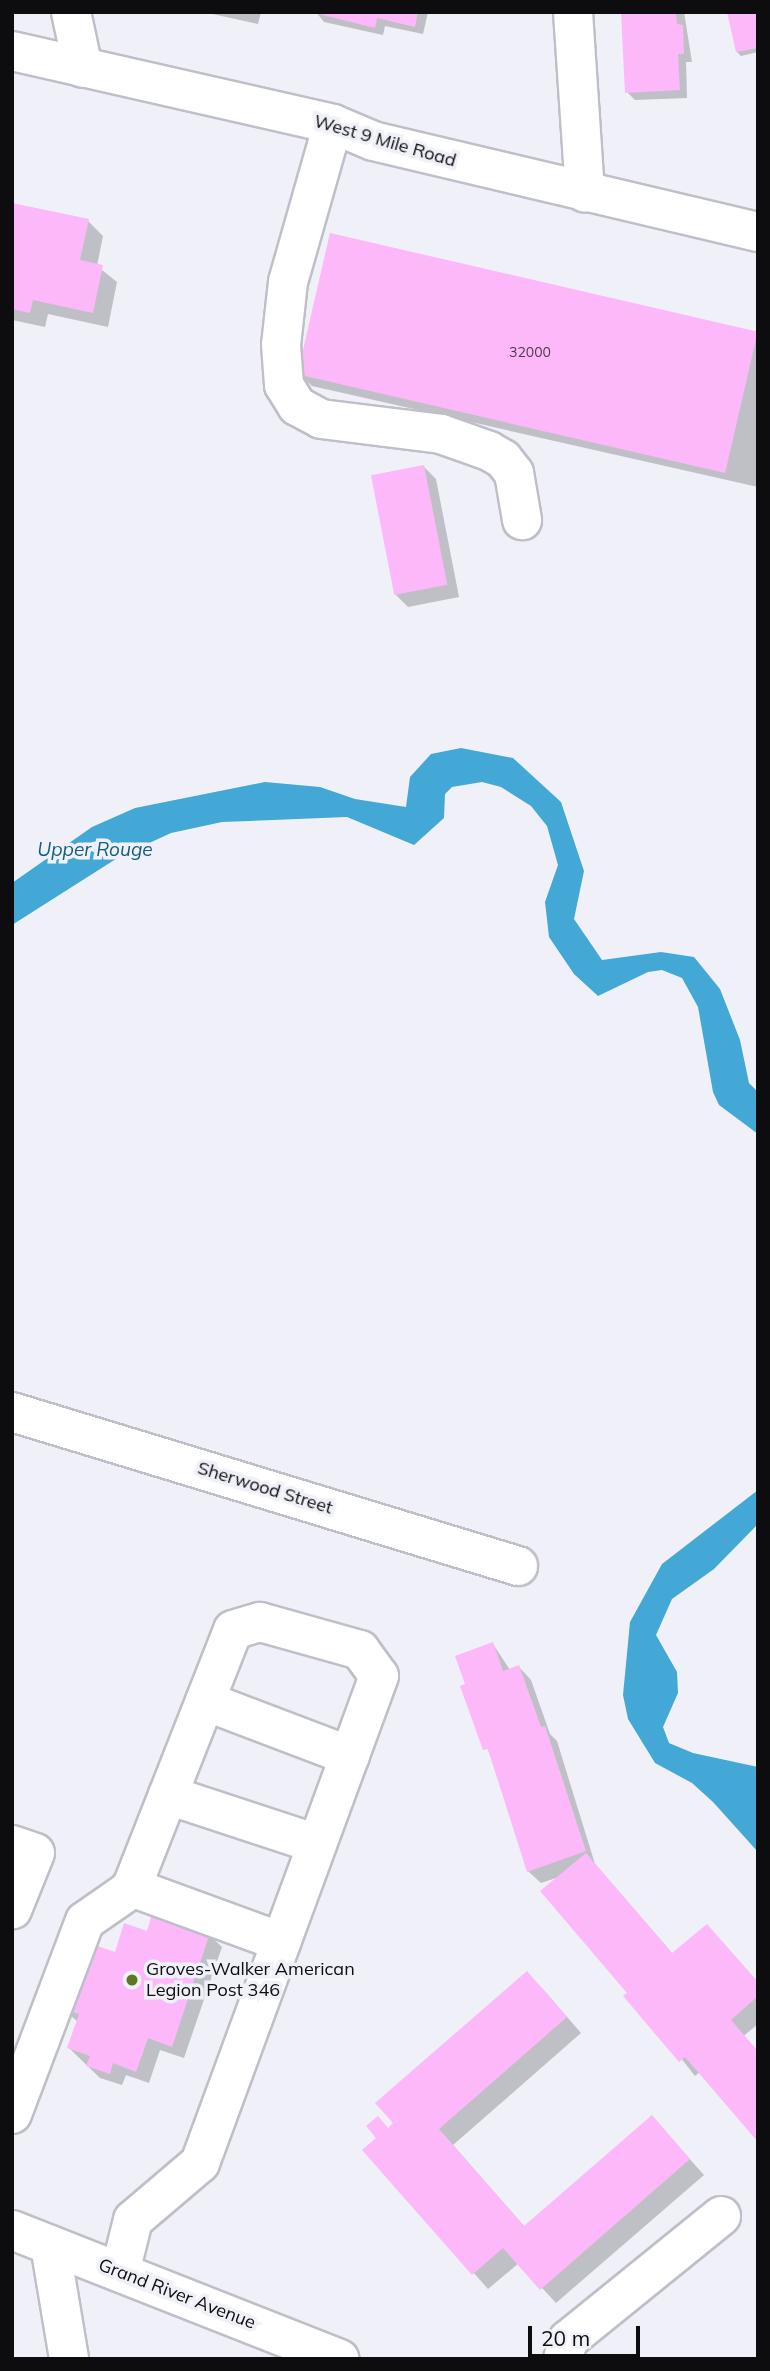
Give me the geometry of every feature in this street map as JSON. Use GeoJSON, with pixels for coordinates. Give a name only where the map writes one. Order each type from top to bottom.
{"type":"FeatureCollection","features":[{"type":"Feature","properties":{"kind":"street"},"geometry":{"type":"LineString","coordinates":[[71,12],[83,68]]}},
{"type":"Feature","properties":{"kind":"street"},"geometry":{"type":"LineString","coordinates":[[573,12],[586,193]]}},
{"type":"Feature","properties":{"kind":"street","name":"West 9 Mile Road"},"geometry":{"type":"LineString","coordinates":[[12,51],[332,124],[373,141],[758,232]]}},
{"type":"Feature","properties":{"kind":"street"},"geometry":{"type":"LineString","coordinates":[[332,124],[288,282],[281,345],[284,385],[296,406],[321,419],[440,434],[489,451],[503,459],[514,474],[522,520]]}},
{"type":"Feature","properties":{"kind":"street","name":"Sherwood Street"},"geometry":{"type":"LineString","coordinates":[[12,1412],[518,1566]]}},
{"type":"Feature","properties":{"kind":"street"},"geometry":{"type":"LineString","coordinates":[[12,2114],[85,1921],[131,1887],[233,1630],[260,1622],[360,1650],[379,1676],[200,2163],[133,2220],[120,2272]]}},
{"type":"Feature","properties":{"kind":"street"},"geometry":{"type":"LineString","coordinates":[[205,1701],[350,1756]]}},
{"type":"Feature","properties":{"kind":"street"},"geometry":{"type":"LineString","coordinates":[[168,1795],[317,1844]]}},
{"type":"Feature","properties":{"kind":"street"},"geometry":{"type":"LineString","coordinates":[[12,1845],[34,1853],[12,1910]]}},
{"type":"Feature","properties":{"kind":"street"},"geometry":{"type":"LineString","coordinates":[[131,1887],[281,1942]]}},
{"type":"Feature","properties":{"kind":"street"},"geometry":{"type":"LineString","coordinates":[[563,2359],[568,2340],[721,2216]]}},
{"type":"Feature","properties":{"kind":"street","name":"Grand River Avenue"},"geometry":{"type":"LineString","coordinates":[[12,2230],[323,2356]]}},
{"type":"Feature","properties":{"kind":"street"},"geometry":{"type":"LineString","coordinates":[[50,2245],[69,2359]]}},
{"type":"Feature","properties":{"kind":"water","name":"Upper Rouge"},"geometry":{"type":"Polygon","coordinates":[[[461,748],[513,758],[561,802],[584,871],[574,919],[602,960],[661,952],[694,957],[720,989],[740,1040],[749,1083],[758,1092],[758,1134],[719,1105],[713,1092],[698,1007],[682,978],[662,970],[648,972],[598,996],[574,974],[549,937],[545,902],[558,865],[547,826],[531,806],[501,787],[482,782],[452,787],[445,794],[444,818],[414,845],[347,817],[222,822],[171,833],[119,857],[12,925],[12,883],[92,827],[135,808],[265,782],[320,787],[355,799],[406,807],[410,777],[431,754],[461,748]]]}},
{"type":"Feature","properties":{"kind":"water"},"geometry":{"type":"Polygon","coordinates":[[[758,1490],[758,1524],[714,1569],[672,1599],[656,1635],[677,1672],[678,1693],[663,1727],[669,1743],[693,1753],[758,1767],[758,1852],[692,1783],[655,1763],[628,1719],[623,1695],[630,1622],[662,1564],[758,1490]]]}},
{"type":"Feature","properties":{"kind":"building"},"geometry":{"type":"Polygon","coordinates":[[[311,12],[418,12],[415,27],[377,18],[375,28],[311,12]]]}},
{"type":"Feature","properties":{"kind":"building"},"geometry":{"type":"Polygon","coordinates":[[[621,12],[676,12],[677,24],[683,25],[684,54],[678,54],[680,90],[625,93],[621,12]]]}},
{"type":"Feature","properties":{"kind":"building"},"geometry":{"type":"Polygon","coordinates":[[[727,12],[758,12],[758,48],[736,52],[727,12]]]}},
{"type":"Feature","properties":{"kind":"building"},"geometry":{"type":"Polygon","coordinates":[[[12,203],[89,219],[80,260],[103,265],[93,313],[33,300],[30,313],[12,309],[12,203]]]}},
{"type":"Feature","properties":{"kind":"building"},"geometry":{"type":"Polygon","coordinates":[[[330,233],[758,332],[725,473],[297,374],[330,233]]]}},
{"type":"Feature","properties":{"kind":"building"},"geometry":{"type":"Polygon","coordinates":[[[424,465],[447,585],[394,595],[371,475],[424,465]]]}},
{"type":"Feature","properties":{"kind":"building"},"geometry":{"type":"Polygon","coordinates":[[[493,1642],[503,1671],[519,1665],[541,1727],[545,1726],[586,1851],[527,1872],[488,1749],[483,1750],[460,1686],[465,1684],[455,1656],[493,1642]]]}},
{"type":"Feature","properties":{"kind":"building"},"geometry":{"type":"Polygon","coordinates":[[[586,1853],[672,1953],[707,1924],[758,1982],[758,1996],[731,2020],[758,2051],[758,2142],[685,2057],[679,2062],[623,1996],[627,1993],[540,1891],[586,1853]]]}},
{"type":"Feature","properties":{"kind":"building","name":"Groves-Walker American Legion Post 346"},"geometry":{"type":"Polygon","coordinates":[[[152,1914],[210,1933],[172,2047],[148,2038],[136,2072],[113,2063],[110,2074],[86,2066],[90,2056],[67,2048],[79,2014],[60,2008],[83,1941],[115,1952],[124,1923],[147,1931],[152,1914]]]}},
{"type":"Feature","properties":{"kind":"building"},"geometry":{"type":"Polygon","coordinates":[[[527,1971],[567,2017],[439,2129],[524,2226],[652,2115],[690,2159],[540,2290],[503,2248],[472,2275],[362,2150],[376,2138],[366,2126],[378,2116],[388,2128],[393,2123],[375,2103],[527,1971]]]}},
{"type":"Feature","properties":{"kind":"place","name":"Groves-Walker American Legion Post 346"},"geometry":{"type":"Point","coordinates":[132,1980]}}]}
